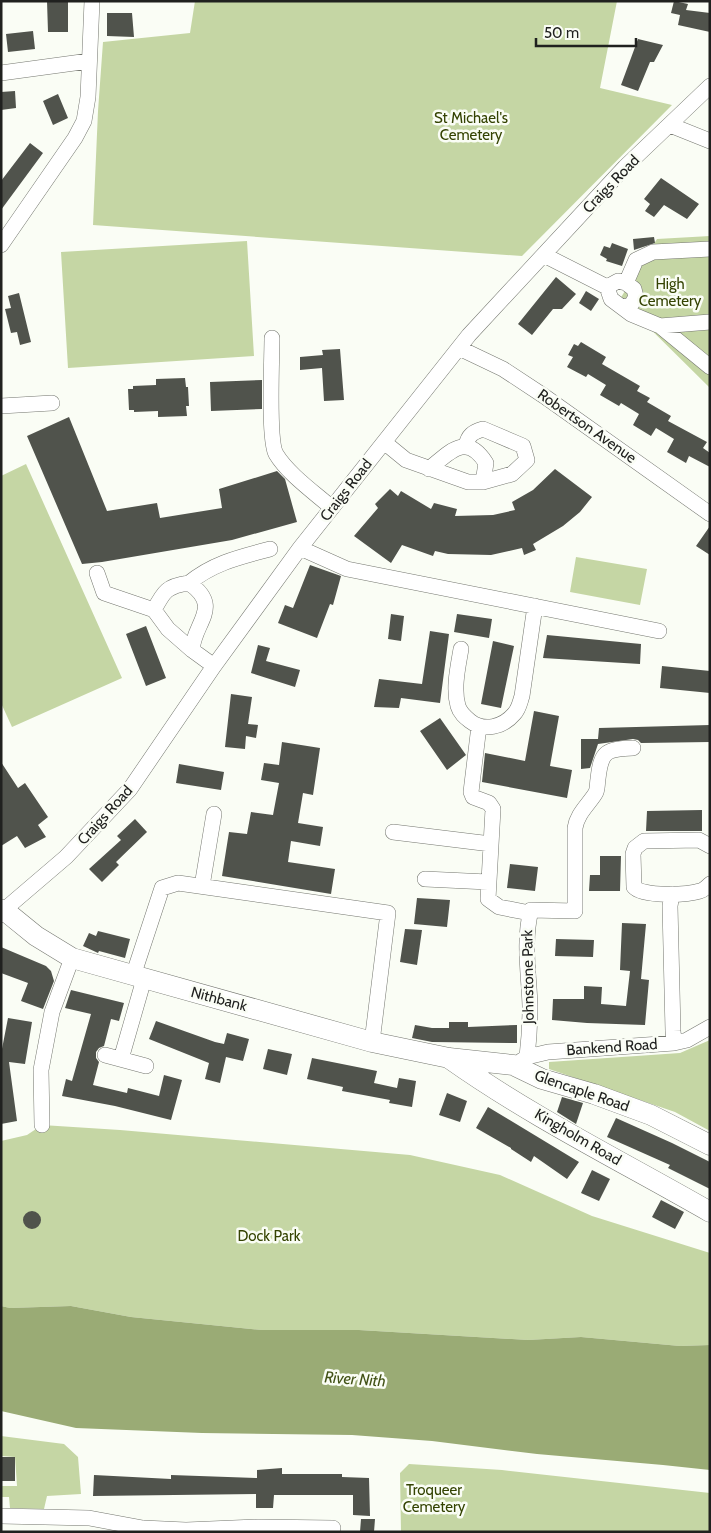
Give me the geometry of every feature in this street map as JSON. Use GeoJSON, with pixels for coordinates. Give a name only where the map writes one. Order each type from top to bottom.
{"type":"FeatureCollection","features":[{"type":"Feature","properties":{"kind":"main road","name":"Nithbank"},"geometry":{"type":"LineString","coordinates":[[2,910],[36,936],[72,958],[372,1042],[449,1058]]}},
{"type":"Feature","properties":{"kind":"main road","name":"Glencaple Road"},"geometry":{"type":"LineString","coordinates":[[449,1058],[520,1061],[542,1079],[594,1094],[652,1115],[710,1145]]}},
{"type":"Feature","properties":{"kind":"main road","name":"Kingholm Road"},"geometry":{"type":"LineString","coordinates":[[449,1058],[493,1088],[710,1212]]}},
{"type":"Feature","properties":{"kind":"street"},"geometry":{"type":"LineString","coordinates":[[1,245],[75,138],[84,121],[88,97],[92,1]]}},
{"type":"Feature","properties":{"kind":"street"},"geometry":{"type":"LineString","coordinates":[[1,73],[89,61]]}},
{"type":"Feature","properties":{"kind":"street","name":"Craigs Road"},"geometry":{"type":"LineString","coordinates":[[2,910],[64,858],[130,789],[214,666],[300,548],[459,348],[625,168],[710,86]]}},
{"type":"Feature","properties":{"kind":"street"},"geometry":{"type":"LineString","coordinates":[[670,125],[710,141]]}},
{"type":"Feature","properties":{"kind":"street"},"geometry":{"type":"LineString","coordinates":[[626,283],[636,260],[653,252],[710,248]]}},
{"type":"Feature","properties":{"kind":"street"},"geometry":{"type":"LineString","coordinates":[[544,255],[607,287],[611,299],[632,314],[660,326],[710,366]]}},
{"type":"Feature","properties":{"kind":"street"},"geometry":{"type":"LineString","coordinates":[[607,287],[618,281],[626,283],[634,289],[636,298],[631,305],[622,307]]}},
{"type":"Feature","properties":{"kind":"street"},"geometry":{"type":"LineString","coordinates":[[660,326],[710,322]]}},
{"type":"Feature","properties":{"kind":"street"},"geometry":{"type":"LineString","coordinates":[[272,338],[272,433],[276,453],[291,472],[332,508]]}},
{"type":"Feature","properties":{"kind":"street","name":"Robertson Avenue"},"geometry":{"type":"LineString","coordinates":[[459,348],[503,369],[544,396],[710,514]]}},
{"type":"Feature","properties":{"kind":"street"},"geometry":{"type":"LineString","coordinates":[[1,406],[52,403]]}},
{"type":"Feature","properties":{"kind":"street"},"geometry":{"type":"LineString","coordinates":[[384,442],[406,460],[468,482],[483,482],[512,474],[527,460],[523,446],[483,429],[474,432],[468,438],[466,446]]}},
{"type":"Feature","properties":{"kind":"street"},"geometry":{"type":"LineString","coordinates":[[429,469],[454,449],[466,446],[478,451],[486,463],[483,482]]}},
{"type":"Feature","properties":{"kind":"street"},"geometry":{"type":"LineString","coordinates":[[300,548],[347,569],[659,631]]}},
{"type":"Feature","properties":{"kind":"street"},"geometry":{"type":"LineString","coordinates":[[154,610],[162,595],[173,585],[189,583],[202,572],[229,560],[270,550]]}},
{"type":"Feature","properties":{"kind":"street"},"geometry":{"type":"LineString","coordinates":[[97,573],[104,593],[154,610],[168,629],[214,666]]}},
{"type":"Feature","properties":{"kind":"street"},"geometry":{"type":"LineString","coordinates":[[189,583],[198,589],[203,597],[205,612],[192,640],[192,650]]}},
{"type":"Feature","properties":{"kind":"street"},"geometry":{"type":"LineString","coordinates":[[461,649],[456,693],[458,707],[462,714],[483,728],[498,726],[514,715],[518,709],[522,696],[535,606]]}},
{"type":"Feature","properties":{"kind":"street"},"geometry":{"type":"LineString","coordinates":[[479,726],[471,792],[473,797],[489,803],[493,809],[487,895],[491,902],[499,907],[530,913]]}},
{"type":"Feature","properties":{"kind":"street","name":"Johnstone Park"},"geometry":{"type":"LineString","coordinates":[[520,1061],[530,1007],[527,962],[528,921],[531,910],[575,911],[575,828],[578,818],[597,790],[600,764],[604,755],[614,749],[633,748]]}},
{"type":"Feature","properties":{"kind":"street"},"geometry":{"type":"LineString","coordinates":[[202,886],[214,814]]}},
{"type":"Feature","properties":{"kind":"street"},"geometry":{"type":"LineString","coordinates":[[393,832],[491,844]]}},
{"type":"Feature","properties":{"kind":"street"},"geometry":{"type":"LineString","coordinates":[[710,846],[699,840],[644,840],[635,848],[633,854],[634,887],[640,891],[671,900],[700,891],[710,884]]}},
{"type":"Feature","properties":{"kind":"street"},"geometry":{"type":"LineString","coordinates":[[425,879],[488,882]]}},
{"type":"Feature","properties":{"kind":"street"},"geometry":{"type":"LineString","coordinates":[[121,1058],[162,888],[178,883],[388,914],[372,1042]]}},
{"type":"Feature","properties":{"kind":"street"},"geometry":{"type":"LineString","coordinates":[[671,900],[674,1043]]}},
{"type":"Feature","properties":{"kind":"street"},"geometry":{"type":"LineString","coordinates":[[42,1125],[41,1070],[52,1012],[72,958]]}},
{"type":"Feature","properties":{"kind":"street","name":"Bankend Road"},"geometry":{"type":"LineString","coordinates":[[520,1061],[548,1052],[674,1043],[688,1040],[710,1027]]}},
{"type":"Feature","properties":{"kind":"street"},"geometry":{"type":"LineString","coordinates":[[105,1055],[146,1066]]}},
{"type":"Feature","properties":{"kind":"street"},"geometry":{"type":"LineString","coordinates":[[1,1516],[89,1518],[142,1530],[333,1528]]}},
{"type":"Feature","properties":{"kind":"green space","name":"St Michael's Cemetery"},"geometry":{"type":"Polygon","coordinates":[[[195,1],[617,1],[600,88],[672,105],[522,256],[93,225],[103,42],[190,33],[195,1]]]}},
{"type":"Feature","properties":{"kind":"green space","name":"High Cemetery"},"geometry":{"type":"Polygon","coordinates":[[[710,236],[710,388],[620,299],[657,239],[710,236]]]}},
{"type":"Feature","properties":{"kind":"green space"},"geometry":{"type":"Polygon","coordinates":[[[247,241],[254,356],[68,368],[61,252],[247,241]]]}},
{"type":"Feature","properties":{"kind":"green space"},"geometry":{"type":"Polygon","coordinates":[[[26,464],[122,678],[12,727],[1,703],[1,476],[26,464]]]}},
{"type":"Feature","properties":{"kind":"green space"},"geometry":{"type":"Polygon","coordinates":[[[576,557],[647,569],[640,605],[570,592],[576,557]]]}},
{"type":"Feature","properties":{"kind":"green space"},"geometry":{"type":"Polygon","coordinates":[[[710,1040],[710,1131],[675,1112],[549,1069],[549,1062],[680,1053],[710,1040]]]}},
{"type":"Feature","properties":{"kind":"green space","name":"Dock Park"},"geometry":{"type":"Polygon","coordinates":[[[42,1125],[410,1155],[500,1175],[592,1216],[710,1253],[710,1345],[680,1346],[581,1337],[528,1340],[359,1330],[262,1330],[131,1317],[71,1306],[10,1308],[1,1306],[1,1141],[27,1135],[42,1125]]]}},
{"type":"Feature","properties":{"kind":"green space"},"geometry":{"type":"Polygon","coordinates":[[[1,1436],[64,1444],[78,1457],[81,1494],[47,1496],[44,1509],[10,1508],[9,1497],[1,1497],[1,1486],[17,1486],[15,1457],[1,1456],[1,1436]]]}},
{"type":"Feature","properties":{"kind":"green space","name":"Troqueer Cemetery"},"geometry":{"type":"Polygon","coordinates":[[[409,1464],[502,1470],[710,1493],[710,1532],[401,1532],[400,1473],[409,1464]]]}},
{"type":"Feature","properties":{"kind":"water","name":"River Nith"},"geometry":{"type":"Polygon","coordinates":[[[1,1306],[10,1308],[71,1306],[131,1317],[262,1330],[359,1330],[528,1340],[581,1337],[680,1346],[710,1345],[710,1470],[537,1454],[432,1441],[352,1435],[202,1433],[76,1428],[1,1411],[1,1306]]]}},
{"type":"Feature","properties":{"kind":"building"},"geometry":{"type":"Polygon","coordinates":[[[47,1],[68,1],[68,32],[48,32],[47,1]]]}},
{"type":"Feature","properties":{"kind":"building"},"geometry":{"type":"Polygon","coordinates":[[[674,1],[688,4],[686,10],[710,13],[710,32],[678,25],[680,15],[671,13],[674,1]]]}},
{"type":"Feature","properties":{"kind":"building"},"geometry":{"type":"Polygon","coordinates":[[[107,13],[132,13],[134,37],[107,36],[107,13]]]}},
{"type":"Feature","properties":{"kind":"building"},"geometry":{"type":"Polygon","coordinates":[[[33,31],[35,49],[8,52],[6,34],[33,31]]]}},
{"type":"Feature","properties":{"kind":"building"},"geometry":{"type":"Polygon","coordinates":[[[638,39],[663,45],[654,62],[650,62],[638,91],[621,85],[638,39]]]}},
{"type":"Feature","properties":{"kind":"building"},"geometry":{"type":"Polygon","coordinates":[[[15,91],[16,108],[1,110],[1,92],[15,91]]]}},
{"type":"Feature","properties":{"kind":"building"},"geometry":{"type":"Polygon","coordinates":[[[58,94],[68,118],[53,125],[43,101],[58,94]]]}},
{"type":"Feature","properties":{"kind":"building"},"geometry":{"type":"Polygon","coordinates":[[[30,143],[43,153],[1,210],[1,181],[30,143]]]}},
{"type":"Feature","properties":{"kind":"building"},"geometry":{"type":"Polygon","coordinates":[[[661,178],[699,204],[687,219],[664,205],[654,217],[645,211],[650,204],[644,199],[661,178]]]}},
{"type":"Feature","properties":{"kind":"building"},"geometry":{"type":"Polygon","coordinates":[[[654,237],[655,243],[634,250],[633,239],[654,237]]]}},
{"type":"Feature","properties":{"kind":"building"},"geometry":{"type":"Polygon","coordinates":[[[612,243],[628,249],[622,266],[606,261],[607,259],[600,255],[604,246],[610,248],[612,243]]]}},
{"type":"Feature","properties":{"kind":"building"},"geometry":{"type":"Polygon","coordinates":[[[556,277],[576,294],[562,309],[553,309],[532,335],[518,324],[556,277]]]}},
{"type":"Feature","properties":{"kind":"building"},"geometry":{"type":"Polygon","coordinates":[[[586,291],[599,299],[591,311],[579,303],[586,291]]]}},
{"type":"Feature","properties":{"kind":"building"},"geometry":{"type":"Polygon","coordinates":[[[19,293],[31,342],[20,345],[17,332],[11,333],[5,309],[11,308],[8,296],[19,293]]]}},
{"type":"Feature","properties":{"kind":"building"},"geometry":{"type":"Polygon","coordinates":[[[581,342],[606,357],[602,364],[640,386],[637,391],[650,398],[647,402],[671,416],[668,421],[707,442],[703,448],[710,453],[710,467],[689,456],[686,463],[667,452],[674,439],[656,428],[651,436],[633,425],[639,414],[621,403],[619,406],[600,395],[606,385],[588,374],[586,377],[567,367],[573,357],[568,355],[574,344],[578,346],[581,342]]]}},
{"type":"Feature","properties":{"kind":"building"},"geometry":{"type":"Polygon","coordinates":[[[340,349],[344,400],[324,401],[322,368],[300,370],[300,357],[323,355],[322,350],[340,349]]]}},
{"type":"Feature","properties":{"kind":"building"},"geometry":{"type":"Polygon","coordinates":[[[185,378],[186,387],[188,387],[189,406],[186,406],[187,416],[158,417],[158,411],[134,412],[134,410],[129,410],[128,389],[133,389],[133,386],[156,385],[156,379],[185,378]]]}},
{"type":"Feature","properties":{"kind":"building"},"geometry":{"type":"Polygon","coordinates":[[[262,380],[262,409],[211,411],[210,382],[262,380]]]}},
{"type":"Feature","properties":{"kind":"building"},"geometry":{"type":"Polygon","coordinates":[[[69,417],[107,511],[157,503],[160,518],[222,508],[219,489],[277,471],[285,479],[297,522],[232,540],[82,564],[27,436],[69,417]]]}},
{"type":"Feature","properties":{"kind":"building"},"geometry":{"type":"Polygon","coordinates":[[[555,469],[592,497],[580,512],[563,526],[533,544],[536,550],[524,555],[522,548],[491,555],[448,554],[435,551],[433,556],[402,545],[391,563],[354,536],[378,508],[375,504],[390,489],[398,496],[401,491],[431,509],[434,503],[457,509],[455,516],[493,515],[515,510],[512,502],[533,490],[555,469]]]}},
{"type":"Feature","properties":{"kind":"building"},"geometry":{"type":"Polygon","coordinates":[[[710,526],[710,555],[696,546],[710,526]]]}},
{"type":"Feature","properties":{"kind":"building"},"geometry":{"type":"Polygon","coordinates":[[[310,565],[341,576],[333,605],[330,604],[317,638],[278,623],[285,605],[293,608],[310,565]]]}},
{"type":"Feature","properties":{"kind":"building"},"geometry":{"type":"Polygon","coordinates":[[[391,614],[404,616],[401,641],[388,639],[391,614]]]}},
{"type":"Feature","properties":{"kind":"building"},"geometry":{"type":"Polygon","coordinates":[[[457,614],[492,619],[489,638],[454,632],[457,614]]]}},
{"type":"Feature","properties":{"kind":"building"},"geometry":{"type":"Polygon","coordinates":[[[146,626],[166,678],[146,686],[126,634],[146,626]]]}},
{"type":"Feature","properties":{"kind":"building"},"geometry":{"type":"Polygon","coordinates":[[[430,631],[449,634],[440,703],[401,698],[399,708],[374,707],[379,679],[422,684],[430,631]]]}},
{"type":"Feature","properties":{"kind":"building"},"geometry":{"type":"Polygon","coordinates":[[[547,635],[641,644],[640,664],[543,658],[547,635]]]}},
{"type":"Feature","properties":{"kind":"building"},"geometry":{"type":"Polygon","coordinates":[[[493,641],[514,646],[501,708],[481,704],[493,641]]]}},
{"type":"Feature","properties":{"kind":"building"},"geometry":{"type":"Polygon","coordinates":[[[258,645],[270,648],[266,661],[300,670],[295,687],[251,673],[258,645]]]}},
{"type":"Feature","properties":{"kind":"building"},"geometry":{"type":"Polygon","coordinates":[[[662,666],[710,671],[710,693],[660,688],[662,666]]]}},
{"type":"Feature","properties":{"kind":"building"},"geometry":{"type":"Polygon","coordinates":[[[231,694],[252,697],[248,724],[258,725],[256,738],[246,736],[245,749],[225,747],[231,694]]]}},
{"type":"Feature","properties":{"kind":"building"},"geometry":{"type":"Polygon","coordinates":[[[534,711],[559,716],[550,766],[572,770],[567,798],[482,782],[485,753],[525,761],[534,711]]]}},
{"type":"Feature","properties":{"kind":"building"},"geometry":{"type":"Polygon","coordinates":[[[440,718],[466,755],[447,770],[420,731],[440,718]]]}},
{"type":"Feature","properties":{"kind":"building"},"geometry":{"type":"Polygon","coordinates":[[[710,725],[710,742],[641,743],[633,739],[598,744],[590,768],[581,769],[581,739],[598,739],[599,728],[710,725]]]}},
{"type":"Feature","properties":{"kind":"building"},"geometry":{"type":"Polygon","coordinates":[[[282,742],[320,748],[313,795],[303,793],[298,823],[323,827],[320,846],[291,841],[288,862],[335,869],[331,894],[222,876],[229,832],[247,834],[251,812],[273,815],[279,783],[261,780],[264,763],[279,765],[282,742]]]}},
{"type":"Feature","properties":{"kind":"building"},"geometry":{"type":"Polygon","coordinates":[[[1,762],[18,788],[25,783],[48,817],[38,825],[46,837],[25,848],[17,836],[1,846],[1,762]]]}},
{"type":"Feature","properties":{"kind":"building"},"geometry":{"type":"Polygon","coordinates":[[[179,764],[224,772],[221,790],[176,783],[179,764]]]}},
{"type":"Feature","properties":{"kind":"building"},"geometry":{"type":"Polygon","coordinates":[[[702,810],[702,831],[646,831],[647,811],[702,810]]]}},
{"type":"Feature","properties":{"kind":"building"},"geometry":{"type":"Polygon","coordinates":[[[135,819],[147,832],[116,862],[119,865],[102,882],[89,869],[121,840],[117,836],[135,819]]]}},
{"type":"Feature","properties":{"kind":"building"},"geometry":{"type":"Polygon","coordinates":[[[600,856],[621,856],[620,891],[589,891],[590,875],[600,875],[600,856]]]}},
{"type":"Feature","properties":{"kind":"building"},"geometry":{"type":"Polygon","coordinates":[[[510,864],[538,867],[535,891],[507,888],[510,864]]]}},
{"type":"Feature","properties":{"kind":"building"},"geometry":{"type":"Polygon","coordinates":[[[417,898],[450,900],[447,927],[414,924],[417,898]]]}},
{"type":"Feature","properties":{"kind":"building"},"geometry":{"type":"Polygon","coordinates":[[[622,923],[646,924],[641,979],[649,980],[645,1025],[552,1020],[553,999],[584,999],[584,986],[602,987],[601,1004],[626,1006],[630,971],[620,970],[622,923]]]}},
{"type":"Feature","properties":{"kind":"building"},"geometry":{"type":"Polygon","coordinates":[[[405,929],[422,930],[417,965],[400,962],[405,929]]]}},
{"type":"Feature","properties":{"kind":"building"},"geometry":{"type":"Polygon","coordinates":[[[98,931],[130,939],[125,958],[99,951],[98,953],[83,946],[89,933],[96,936],[98,931]]]}},
{"type":"Feature","properties":{"kind":"building"},"geometry":{"type":"Polygon","coordinates":[[[556,939],[594,940],[593,957],[555,956],[556,939]]]}},
{"type":"Feature","properties":{"kind":"building"},"geometry":{"type":"Polygon","coordinates":[[[1,947],[46,966],[51,971],[54,981],[43,1009],[21,1001],[28,983],[1,973],[1,947]]]}},
{"type":"Feature","properties":{"kind":"building"},"geometry":{"type":"Polygon","coordinates":[[[71,990],[124,1003],[119,1021],[111,1019],[104,1046],[96,1052],[96,1058],[99,1062],[93,1085],[127,1093],[128,1088],[159,1096],[164,1075],[182,1080],[171,1120],[115,1106],[62,1096],[66,1079],[72,1081],[91,1014],[65,1008],[71,990]]]}},
{"type":"Feature","properties":{"kind":"building"},"geometry":{"type":"Polygon","coordinates":[[[8,1018],[32,1022],[25,1064],[9,1062],[17,1121],[1,1124],[1,1054],[8,1018]]]}},
{"type":"Feature","properties":{"kind":"building"},"geometry":{"type":"Polygon","coordinates":[[[156,1021],[224,1044],[227,1033],[249,1039],[243,1061],[226,1057],[220,1083],[205,1079],[209,1063],[149,1039],[156,1021]]]}},
{"type":"Feature","properties":{"kind":"building"},"geometry":{"type":"Polygon","coordinates":[[[449,1022],[468,1022],[468,1027],[517,1025],[517,1043],[432,1042],[412,1038],[415,1025],[449,1028],[449,1022]]]}},
{"type":"Feature","properties":{"kind":"building"},"geometry":{"type":"Polygon","coordinates":[[[268,1049],[292,1054],[287,1075],[263,1069],[268,1049]]]}},
{"type":"Feature","properties":{"kind":"building"},"geometry":{"type":"Polygon","coordinates":[[[312,1058],[377,1071],[374,1083],[397,1088],[399,1078],[416,1081],[412,1107],[389,1103],[390,1100],[342,1091],[343,1087],[307,1079],[312,1058]]]}},
{"type":"Feature","properties":{"kind":"building"},"geometry":{"type":"Polygon","coordinates":[[[447,1093],[467,1101],[460,1122],[439,1115],[447,1093]]]}},
{"type":"Feature","properties":{"kind":"building"},"geometry":{"type":"Polygon","coordinates":[[[562,1097],[583,1103],[576,1124],[557,1112],[562,1097]]]}},
{"type":"Feature","properties":{"kind":"building"},"geometry":{"type":"Polygon","coordinates":[[[488,1107],[579,1162],[567,1179],[534,1156],[531,1162],[476,1128],[488,1107]]]}},
{"type":"Feature","properties":{"kind":"building"},"geometry":{"type":"Polygon","coordinates":[[[616,1118],[710,1162],[710,1189],[668,1168],[670,1165],[607,1137],[616,1118]]]}},
{"type":"Feature","properties":{"kind":"building"},"geometry":{"type":"Polygon","coordinates":[[[592,1170],[610,1179],[599,1201],[581,1193],[592,1170]]]}},
{"type":"Feature","properties":{"kind":"building"},"geometry":{"type":"Polygon","coordinates":[[[661,1200],[684,1212],[675,1229],[652,1217],[661,1200]]]}},
{"type":"Feature","properties":{"kind":"building"},"geometry":{"type":"Polygon","coordinates":[[[28,1211],[36,1211],[41,1216],[39,1227],[28,1229],[23,1224],[23,1216],[28,1211]]]}},
{"type":"Feature","properties":{"kind":"building"},"geometry":{"type":"Polygon","coordinates":[[[1,1457],[15,1457],[15,1481],[1,1481],[1,1457]]]}},
{"type":"Feature","properties":{"kind":"building"},"geometry":{"type":"Polygon","coordinates":[[[282,1468],[282,1474],[342,1474],[342,1477],[369,1478],[370,1516],[353,1515],[353,1495],[274,1495],[273,1508],[256,1508],[256,1494],[93,1496],[94,1475],[171,1479],[171,1475],[257,1478],[257,1470],[282,1468]]]}},
{"type":"Feature","properties":{"kind":"building"},"geometry":{"type":"Polygon","coordinates":[[[361,1519],[375,1519],[374,1532],[360,1532],[361,1519]]]}}]}
